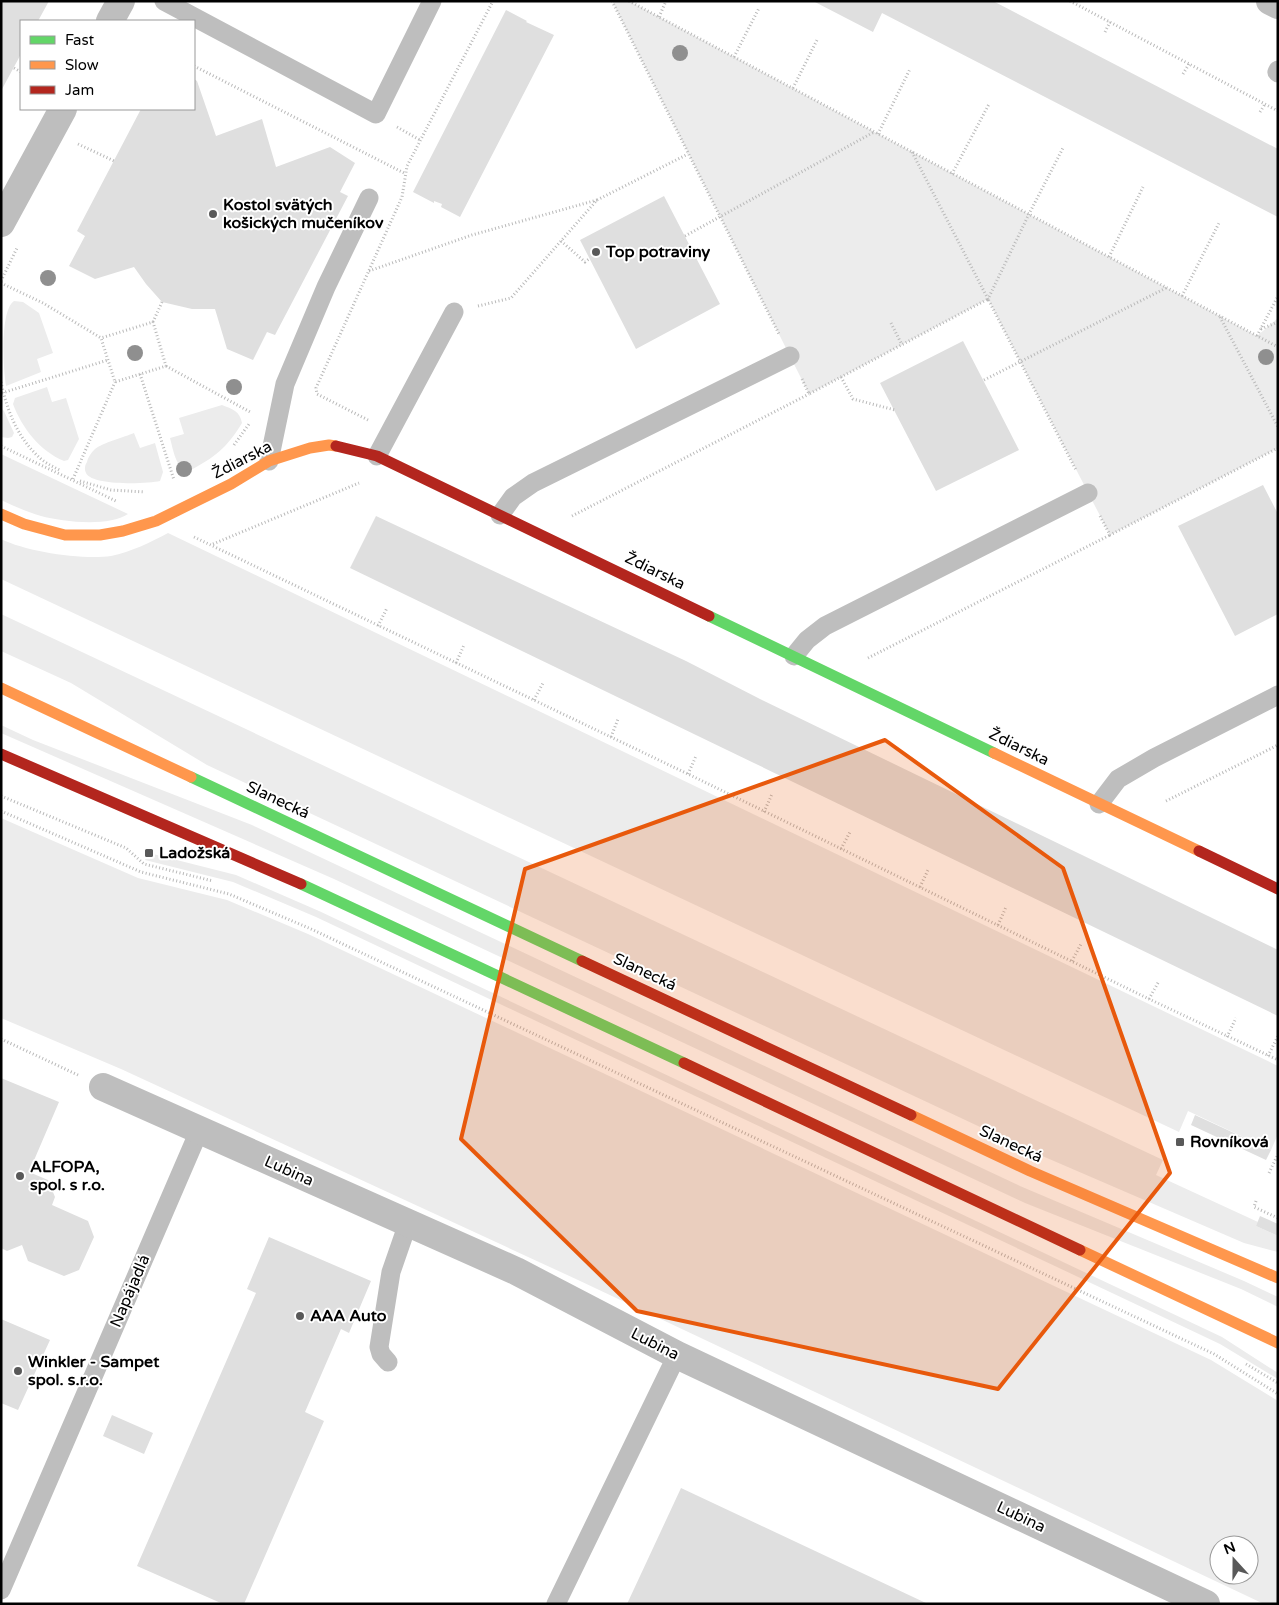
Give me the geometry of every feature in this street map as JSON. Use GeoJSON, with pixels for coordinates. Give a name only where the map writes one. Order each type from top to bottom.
{"type":"FeatureCollection","features":[{"type":"Feature","properties":{"kind":"main road","name":"Ždiarska"},"geometry":{"type":"LineString","coordinates":[[1,514],[24,524],[65,535],[100,535],[123,531],[156,521],[231,484],[269,461],[310,448],[329,446],[347,448],[376,456],[1278,889]]}},
{"type":"Feature","properties":{"kind":"main road","name":"Slanecká"},"geometry":{"type":"LineString","coordinates":[[1,688],[1030,1171],[1278,1278]]}},
{"type":"Feature","properties":{"kind":"main road"},"geometry":{"type":"LineString","coordinates":[[1,754],[336,899],[1278,1343]]}},
{"type":"Feature","properties":{"kind":"street"},"geometry":{"type":"LineString","coordinates":[[111,20],[121,1]]}},
{"type":"Feature","properties":{"kind":"street"},"geometry":{"type":"LineString","coordinates":[[1270,1],[1278,6]]}},
{"type":"Feature","properties":{"kind":"street"},"geometry":{"type":"LineString","coordinates":[[1,223],[62,110]]}},
{"type":"Feature","properties":{"kind":"street","name":"Lubina"},"geometry":{"type":"LineString","coordinates":[[103,1087],[516,1271],[677,1355],[1206,1604]]}},
{"type":"Feature","properties":{"kind":"lane"},"geometry":{"type":"LineString","coordinates":[[164,1],[376,114],[432,1]]}},
{"type":"Feature","properties":{"kind":"lane"},"geometry":{"type":"LineString","coordinates":[[269,461],[285,384],[326,287],[369,198]]}},
{"type":"Feature","properties":{"kind":"lane"},"geometry":{"type":"LineString","coordinates":[[376,456],[454,312]]}},
{"type":"Feature","properties":{"kind":"lane"},"geometry":{"type":"LineString","coordinates":[[500,514],[513,496],[533,483],[790,356]]}},
{"type":"Feature","properties":{"kind":"lane"},"geometry":{"type":"LineString","coordinates":[[794,656],[807,640],[825,626],[1088,493]]}},
{"type":"Feature","properties":{"kind":"lane"},"geometry":{"type":"LineString","coordinates":[[1099,804],[1118,779],[1154,758],[1278,695]]}},
{"type":"Feature","properties":{"kind":"lane","name":"Napájadlá"},"geometry":{"type":"LineString","coordinates":[[1,1590],[199,1131]]}},
{"type":"Feature","properties":{"kind":"lane"},"geometry":{"type":"LineString","coordinates":[[388,1362],[381,1354],[379,1347],[391,1272],[408,1223]]}},
{"type":"Feature","properties":{"kind":"lane"},"geometry":{"type":"LineString","coordinates":[[556,1604],[677,1355]]}},
{"type":"Feature","properties":{"kind":"path"},"geometry":{"type":"LineString","coordinates":[[390,431],[323,398],[317,394],[316,388],[402,197],[407,166],[492,1]]}},
{"type":"Feature","properties":{"kind":"path"},"geometry":{"type":"LineString","coordinates":[[612,1],[809,394]]}},
{"type":"Feature","properties":{"kind":"path"},"geometry":{"type":"LineString","coordinates":[[629,1],[1278,347]]}},
{"type":"Feature","properties":{"kind":"path"},"geometry":{"type":"LineString","coordinates":[[659,17],[666,1]]}},
{"type":"Feature","properties":{"kind":"path"},"geometry":{"type":"LineString","coordinates":[[1070,1],[1278,111]]}},
{"type":"Feature","properties":{"kind":"path"},"geometry":{"type":"LineString","coordinates":[[734,57],[759,8]]}},
{"type":"Feature","properties":{"kind":"path"},"geometry":{"type":"LineString","coordinates":[[1105,32],[1110,22]]}},
{"type":"Feature","properties":{"kind":"path"},"geometry":{"type":"LineString","coordinates":[[793,88],[818,40]]}},
{"type":"Feature","properties":{"kind":"path"},"geometry":{"type":"LineString","coordinates":[[1183,74],[1189,64]]}},
{"type":"Feature","properties":{"kind":"path"},"geometry":{"type":"LineString","coordinates":[[195,67],[406,174]]}},
{"type":"Feature","properties":{"kind":"path"},"geometry":{"type":"LineString","coordinates":[[14,68],[20,71]]}},
{"type":"Feature","properties":{"kind":"path"},"geometry":{"type":"LineString","coordinates":[[684,236],[876,133],[910,69]]}},
{"type":"Feature","properties":{"kind":"path"},"geometry":{"type":"LineString","coordinates":[[952,174],[989,104]]}},
{"type":"Feature","properties":{"kind":"path"},"geometry":{"type":"LineString","coordinates":[[1260,112],[1265,104]]}},
{"type":"Feature","properties":{"kind":"path"},"geometry":{"type":"LineString","coordinates":[[70,140],[114,161]]}},
{"type":"Feature","properties":{"kind":"path"},"geometry":{"type":"LineString","coordinates":[[538,533],[809,394],[988,299],[1063,148]]}},
{"type":"Feature","properties":{"kind":"path"},"geometry":{"type":"LineString","coordinates":[[912,152],[1110,535]]}},
{"type":"Feature","properties":{"kind":"path"},"geometry":{"type":"LineString","coordinates":[[326,287],[472,235],[597,200],[688,154]]}},
{"type":"Feature","properties":{"kind":"path"},"geometry":{"type":"LineString","coordinates":[[1109,257],[1143,187]]}},
{"type":"Feature","properties":{"kind":"path"},"geometry":{"type":"LineString","coordinates":[[454,312],[511,298],[597,200]]}},
{"type":"Feature","properties":{"kind":"path"},"geometry":{"type":"LineString","coordinates":[[1182,296],[1218,223]]}},
{"type":"Feature","properties":{"kind":"path"},"geometry":{"type":"LineString","coordinates":[[561,241],[585,262],[589,259]]}},
{"type":"Feature","properties":{"kind":"path"},"geometry":{"type":"LineString","coordinates":[[1,283],[43,303],[101,338],[114,382],[74,479]]}},
{"type":"Feature","properties":{"kind":"path"},"geometry":{"type":"LineString","coordinates":[[984,380],[1167,288]]}},
{"type":"Feature","properties":{"kind":"path"},"geometry":{"type":"LineString","coordinates":[[1257,336],[1278,296]]}},
{"type":"Feature","properties":{"kind":"path"},"geometry":{"type":"LineString","coordinates":[[162,302],[153,322],[166,366],[254,414],[240,439],[230,450]]}},
{"type":"Feature","properties":{"kind":"path"},"geometry":{"type":"LineString","coordinates":[[1220,316],[1278,427]]}},
{"type":"Feature","properties":{"kind":"path"},"geometry":{"type":"LineString","coordinates":[[101,338],[153,322]]}},
{"type":"Feature","properties":{"kind":"path"},"geometry":{"type":"LineString","coordinates":[[1260,329],[1278,322]]}},
{"type":"Feature","properties":{"kind":"path"},"geometry":{"type":"LineString","coordinates":[[891,323],[902,345]]}},
{"type":"Feature","properties":{"kind":"path"},"geometry":{"type":"LineString","coordinates":[[2,393],[108,360]]}},
{"type":"Feature","properties":{"kind":"path"},"geometry":{"type":"LineString","coordinates":[[114,382],[166,366]]}},
{"type":"Feature","properties":{"kind":"path"},"geometry":{"type":"LineString","coordinates":[[140,374],[176,487]]}},
{"type":"Feature","properties":{"kind":"path"},"geometry":{"type":"LineString","coordinates":[[841,377],[853,399],[895,410]]}},
{"type":"Feature","properties":{"kind":"path"},"geometry":{"type":"LineString","coordinates":[[1,382],[2,393],[10,415],[24,440],[42,459],[74,479],[112,490],[147,492]]}},
{"type":"Feature","properties":{"kind":"path"},"geometry":{"type":"LineString","coordinates":[[1,446],[74,479],[156,521],[212,545],[1278,1060]]}},
{"type":"Feature","properties":{"kind":"path"},"geometry":{"type":"LineString","coordinates":[[845,681],[855,665],[1278,448]]}},
{"type":"Feature","properties":{"kind":"path"},"geometry":{"type":"LineString","coordinates":[[378,626],[387,608]]}},
{"type":"Feature","properties":{"kind":"path"},"geometry":{"type":"LineString","coordinates":[[456,663],[464,645]]}},
{"type":"Feature","properties":{"kind":"path"},"geometry":{"type":"LineString","coordinates":[[534,700],[543,683]]}},
{"type":"Feature","properties":{"kind":"path"},"geometry":{"type":"LineString","coordinates":[[611,737],[618,719]]}},
{"type":"Feature","properties":{"kind":"path"},"geometry":{"type":"LineString","coordinates":[[1138,821],[1153,808],[1278,746]]}},
{"type":"Feature","properties":{"kind":"path"},"geometry":{"type":"LineString","coordinates":[[688,774],[696,756]]}},
{"type":"Feature","properties":{"kind":"path"},"geometry":{"type":"LineString","coordinates":[[764,812],[772,794]]}},
{"type":"Feature","properties":{"kind":"path"},"geometry":{"type":"LineString","coordinates":[[1,811],[140,872],[229,894],[311,929],[1214,1354],[1278,1394]]}},
{"type":"Feature","properties":{"kind":"path"},"geometry":{"type":"LineString","coordinates":[[841,849],[850,832]]}},
{"type":"Feature","properties":{"kind":"path"},"geometry":{"type":"LineString","coordinates":[[920,888],[928,870]]}},
{"type":"Feature","properties":{"kind":"path"},"geometry":{"type":"LineString","coordinates":[[998,925],[1006,907]]}},
{"type":"Feature","properties":{"kind":"path"},"geometry":{"type":"LineString","coordinates":[[1072,961],[1081,944]]}},
{"type":"Feature","properties":{"kind":"path"},"geometry":{"type":"LineString","coordinates":[[1149,999],[1159,981]]}},
{"type":"Feature","properties":{"kind":"path"},"geometry":{"type":"LineString","coordinates":[[1227,1037],[1236,1018]]}},
{"type":"Feature","properties":{"kind":"path"},"geometry":{"type":"LineString","coordinates":[[1268,1056],[1278,1036]]}},
{"type":"Feature","properties":{"kind":"path"},"geometry":{"type":"LineString","coordinates":[[1,1039],[103,1087]]}},
{"type":"Feature","properties":{"kind":"path"},"geometry":{"type":"LineString","coordinates":[[1269,1173],[1278,1154]]}},
{"type":"Feature","properties":{"kind":"path"},"geometry":{"type":"LineString","coordinates":[[1256,1201],[1254,1207],[1278,1218]]}},
{"type":"Feature","properties":{"kind":"highlighted area"},"geometry":{"type":"Polygon","coordinates":[[[885,740],[1063,868],[1170,1173],[998,1389],[637,1311],[461,1139],[525,869],[885,740]]]}},
{"type":"Feature","properties":{"kind":"shaded area"},"geometry":{"type":"Polygon","coordinates":[[[612,1],[629,1],[1257,336],[1278,318],[1278,448],[1110,535],[988,299],[809,394],[612,1]]]}},
{"type":"Feature","properties":{"kind":"shaded area"},"geometry":{"type":"Polygon","coordinates":[[[14,301],[23,302],[39,313],[53,353],[37,359],[41,372],[6,386],[4,340],[6,316],[14,301]]]}},
{"type":"Feature","properties":{"kind":"shaded area"},"geometry":{"type":"Polygon","coordinates":[[[47,387],[52,402],[66,398],[79,439],[68,460],[64,461],[55,457],[33,438],[21,422],[13,404],[15,398],[47,387]]]}},
{"type":"Feature","properties":{"kind":"shaded area"},"geometry":{"type":"Polygon","coordinates":[[[222,405],[237,413],[242,423],[219,452],[189,471],[185,470],[178,463],[170,438],[184,434],[179,418],[222,405]]]}},
{"type":"Feature","properties":{"kind":"shaded area"},"geometry":{"type":"Polygon","coordinates":[[[1,408],[14,433],[12,437],[1,437],[1,408]]]}},
{"type":"Feature","properties":{"kind":"shaded area"},"geometry":{"type":"Polygon","coordinates":[[[134,433],[140,448],[155,443],[163,472],[160,481],[144,483],[109,482],[90,477],[86,473],[85,469],[89,456],[95,449],[108,442],[134,433]]]}},
{"type":"Feature","properties":{"kind":"shaded area"},"geometry":{"type":"Polygon","coordinates":[[[1,454],[128,514],[109,521],[98,522],[61,520],[26,511],[1,500],[1,454]]]}},
{"type":"Feature","properties":{"kind":"shaded area"},"geometry":{"type":"Polygon","coordinates":[[[168,533],[1278,1066],[1278,1134],[1271,1150],[1188,1111],[1179,1132],[1,579],[1,539],[25,548],[55,554],[99,557],[126,552],[168,533]]]}},
{"type":"Feature","properties":{"kind":"shaded area"},"geometry":{"type":"Polygon","coordinates":[[[1,614],[1163,1160],[1156,1175],[1258,1222],[1256,1226],[1278,1236],[1278,1252],[1244,1243],[1040,1155],[207,765],[71,683],[1,651],[1,614]]]}},
{"type":"Feature","properties":{"kind":"shaded area"},"geometry":{"type":"Polygon","coordinates":[[[1,725],[33,740],[252,825],[1020,1186],[1244,1281],[1278,1297],[1278,1307],[1241,1289],[1025,1203],[334,879],[1,733],[1,725]]]}},
{"type":"Feature","properties":{"kind":"shaded area"},"geometry":{"type":"Polygon","coordinates":[[[1,818],[138,878],[227,900],[308,934],[1211,1360],[1278,1401],[1278,1604],[1264,1604],[1224,1585],[1259,1585],[1259,1535],[1209,1535],[1209,1578],[578,1280],[121,1069],[1,1018],[1,818]]]}},
{"type":"Feature","properties":{"kind":"shaded area"},"geometry":{"type":"Polygon","coordinates":[[[149,853],[236,875],[319,911],[1222,1337],[1278,1373],[1278,1379],[1220,1344],[316,917],[233,882],[145,860],[149,853]]]}},
{"type":"Feature","properties":{"kind":"building"},"geometry":{"type":"Polygon","coordinates":[[[1,1],[49,1],[39,20],[20,20],[20,56],[1,91],[1,1]]]}},
{"type":"Feature","properties":{"kind":"building"},"geometry":{"type":"Polygon","coordinates":[[[813,1],[993,1],[1278,149],[1278,217],[882,13],[873,32],[813,1]]]}},
{"type":"Feature","properties":{"kind":"building"},"geometry":{"type":"Polygon","coordinates":[[[506,10],[554,35],[460,217],[441,207],[442,204],[434,201],[434,203],[413,192],[506,10]]]}},
{"type":"Feature","properties":{"kind":"building","name":"Kostol svätých košických mučeníkov"},"geometry":{"type":"Polygon","coordinates":[[[195,80],[216,136],[262,119],[276,167],[330,147],[355,163],[340,192],[348,196],[275,335],[267,332],[253,360],[227,349],[215,309],[192,309],[162,302],[134,267],[95,279],[69,266],[85,236],[77,231],[140,110],[195,110],[195,80]]]}},
{"type":"Feature","properties":{"kind":"building"},"geometry":{"type":"Polygon","coordinates":[[[664,196],[720,304],[636,349],[580,240],[664,196]]]}},
{"type":"Feature","properties":{"kind":"building"},"geometry":{"type":"Polygon","coordinates":[[[963,341],[1019,450],[936,491],[880,383],[963,341]]]}},
{"type":"Feature","properties":{"kind":"building"},"geometry":{"type":"Polygon","coordinates":[[[1263,485],[1278,514],[1278,614],[1235,636],[1178,526],[1263,485]]]}},
{"type":"Feature","properties":{"kind":"building"},"geometry":{"type":"Polygon","coordinates":[[[376,516],[686,661],[760,699],[1278,950],[1278,1016],[350,568],[376,516]]]}},
{"type":"Feature","properties":{"kind":"building","name":"ALFOPA, spol. s r.o."},"geometry":{"type":"Polygon","coordinates":[[[1,1078],[59,1102],[29,1172],[48,1180],[55,1197],[52,1205],[88,1221],[94,1237],[79,1270],[64,1276],[28,1261],[22,1245],[7,1251],[1,1248],[1,1078]]]}},
{"type":"Feature","properties":{"kind":"building"},"geometry":{"type":"Polygon","coordinates":[[[1195,1115],[1271,1150],[1266,1160],[1191,1125],[1195,1115]]]}},
{"type":"Feature","properties":{"kind":"building"},"geometry":{"type":"Polygon","coordinates":[[[1260,1216],[1278,1224],[1278,1236],[1256,1226],[1260,1216]]]}},
{"type":"Feature","properties":{"kind":"building"},"geometry":{"type":"Polygon","coordinates":[[[269,1237],[371,1281],[349,1333],[341,1329],[305,1412],[324,1421],[244,1604],[223,1604],[137,1566],[256,1293],[247,1289],[269,1237]]]}},
{"type":"Feature","properties":{"kind":"building","name":"Winkler - Sampet spol. s.r.o."},"geometry":{"type":"Polygon","coordinates":[[[1,1319],[50,1340],[18,1410],[1,1403],[1,1319]]]}},
{"type":"Feature","properties":{"kind":"building"},"geometry":{"type":"Polygon","coordinates":[[[112,1415],[153,1433],[144,1454],[103,1436],[112,1415]]]}},
{"type":"Feature","properties":{"kind":"building"},"geometry":{"type":"Polygon","coordinates":[[[681,1488],[928,1604],[627,1604],[681,1488]]]}},
{"type":"Feature","properties":{"kind":"traffic: fast"},"geometry":{"type":"LineString","coordinates":[[709,616],[994,753]]}},
{"type":"Feature","properties":{"kind":"traffic: fast"},"geometry":{"type":"LineString","coordinates":[[191,777],[582,961]]}},
{"type":"Feature","properties":{"kind":"traffic: fast"},"geometry":{"type":"LineString","coordinates":[[301,884],[684,1063]]}},
{"type":"Feature","properties":{"kind":"traffic: slow"},"geometry":{"type":"LineString","coordinates":[[1,514],[24,524],[65,535],[100,535],[123,531],[156,521],[231,484],[269,461],[310,448],[329,445],[336,446]]}},
{"type":"Feature","properties":{"kind":"traffic: slow"},"geometry":{"type":"LineString","coordinates":[[1,688],[191,777]]}},
{"type":"Feature","properties":{"kind":"traffic: slow"},"geometry":{"type":"LineString","coordinates":[[994,753],[1199,851]]}},
{"type":"Feature","properties":{"kind":"traffic: slow"},"geometry":{"type":"LineString","coordinates":[[911,1115],[1030,1171],[1278,1278]]}},
{"type":"Feature","properties":{"kind":"traffic: slow"},"geometry":{"type":"LineString","coordinates":[[1080,1250],[1278,1343]]}},
{"type":"Feature","properties":{"kind":"traffic: jam"},"geometry":{"type":"LineString","coordinates":[[336,446],[377,456],[709,616]]}},
{"type":"Feature","properties":{"kind":"traffic: jam"},"geometry":{"type":"LineString","coordinates":[[1,754],[301,884]]}},
{"type":"Feature","properties":{"kind":"traffic: jam"},"geometry":{"type":"LineString","coordinates":[[1199,851],[1278,889]]}},
{"type":"Feature","properties":{"kind":"traffic: jam"},"geometry":{"type":"LineString","coordinates":[[582,961],[911,1115]]}},
{"type":"Feature","properties":{"kind":"traffic: jam"},"geometry":{"type":"LineString","coordinates":[[684,1063],[1080,1250]]}},
{"type":"Feature","properties":{"kind":"place","name":"Kostol svätých košických mučeníkov"},"geometry":{"type":"Point","coordinates":[213,214]}},
{"type":"Feature","properties":{"kind":"place","name":"Top potraviny"},"geometry":{"type":"Point","coordinates":[596,252]}},
{"type":"Feature","properties":{"kind":"place","name":"Ladožská"},"geometry":{"type":"Point","coordinates":[149,853]}},
{"type":"Feature","properties":{"kind":"place","name":"Rovníková"},"geometry":{"type":"Point","coordinates":[1180,1142]}},
{"type":"Feature","properties":{"kind":"place","name":"ALFOPA, spol. s r.o."},"geometry":{"type":"Point","coordinates":[20,1176]}},
{"type":"Feature","properties":{"kind":"place","name":"AAA Auto"},"geometry":{"type":"Point","coordinates":[300,1316]}},
{"type":"Feature","properties":{"kind":"place","name":"Winkler - Sampet spol. s.r.o."},"geometry":{"type":"Point","coordinates":[18,1371]}}]}
